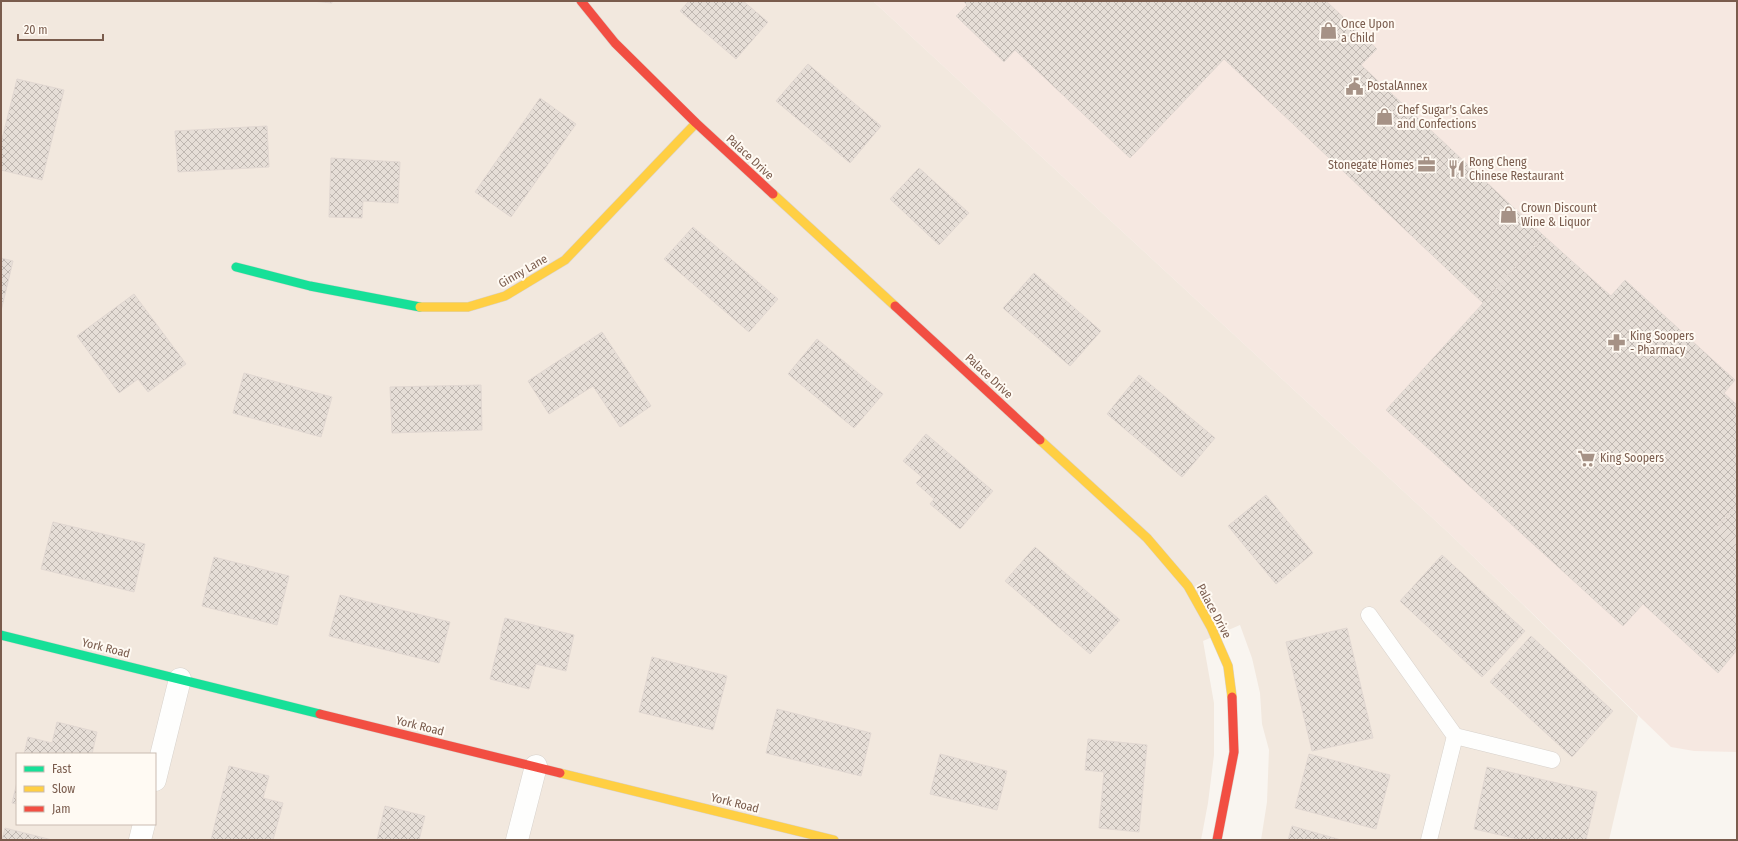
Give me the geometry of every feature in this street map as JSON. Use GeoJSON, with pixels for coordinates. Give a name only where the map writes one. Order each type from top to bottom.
{"type":"FeatureCollection","features":[{"type":"Feature","properties":{"kind":"street","name":"Palace Drive"},"geometry":{"type":"LineString","coordinates":[[581,1],[615,43],[696,123],[1147,538],[1188,586],[1211,627],[1228,666],[1233,707],[1234,752],[1217,840]]}},
{"type":"Feature","properties":{"kind":"street","name":"Ginny Lane"},"geometry":{"type":"LineString","coordinates":[[236,267],[310,286],[426,308],[468,306],[505,296],[566,260],[696,123]]}},
{"type":"Feature","properties":{"kind":"street","name":"York Road"},"geometry":{"type":"LineString","coordinates":[[1,635],[834,840]]}},
{"type":"Feature","properties":{"kind":"street"},"geometry":{"type":"LineString","coordinates":[[156,776],[180,679]]}},
{"type":"Feature","properties":{"kind":"street"},"geometry":{"type":"LineString","coordinates":[[517,840],[536,766]]}},
{"type":"Feature","properties":{"kind":"street"},"geometry":{"type":"LineString","coordinates":[[140,840],[144,825]]}},
{"type":"Feature","properties":{"kind":"lane"},"geometry":{"type":"LineString","coordinates":[[1369,615],[1455,736],[1552,760]]}},
{"type":"Feature","properties":{"kind":"lane"},"geometry":{"type":"LineString","coordinates":[[1429,840],[1455,736]]}},
{"type":"Feature","properties":{"kind":"shaded area"},"geometry":{"type":"Polygon","coordinates":[[[1,1],[873,1],[1452,536],[1638,716],[1609,840],[1261,840],[1267,802],[1269,750],[1262,724],[1260,693],[1252,658],[1240,625],[1203,641],[1214,703],[1214,755],[1208,803],[1201,840],[1,840],[1,1]]]}},
{"type":"Feature","properties":{"kind":"shaded area"},"geometry":{"type":"Polygon","coordinates":[[[873,1],[1737,1],[1737,752],[1694,751],[1671,747],[1452,536],[873,1]]]}},
{"type":"Feature","properties":{"kind":"building"},"geometry":{"type":"Polygon","coordinates":[[[312,1],[332,1],[332,3],[312,1]]]}},
{"type":"Feature","properties":{"kind":"building"},"geometry":{"type":"Polygon","coordinates":[[[689,1],[743,1],[768,22],[736,59],[680,11],[689,1]]]}},
{"type":"Feature","properties":{"kind":"building"},"geometry":{"type":"Polygon","coordinates":[[[963,1],[1326,1],[1377,49],[1361,65],[1544,236],[1483,303],[1224,59],[1130,158],[1015,50],[1004,62],[956,16],[967,5],[963,1]]]}},
{"type":"Feature","properties":{"kind":"building"},"geometry":{"type":"Polygon","coordinates":[[[808,64],[881,126],[850,163],[776,101],[808,64]]]}},
{"type":"Feature","properties":{"kind":"building"},"geometry":{"type":"Polygon","coordinates":[[[17,79],[64,90],[42,180],[1,170],[1,143],[17,79]]]}},
{"type":"Feature","properties":{"kind":"building"},"geometry":{"type":"Polygon","coordinates":[[[540,98],[576,124],[511,217],[475,192],[540,98]]]}},
{"type":"Feature","properties":{"kind":"building"},"geometry":{"type":"Polygon","coordinates":[[[267,126],[269,167],[178,172],[175,131],[267,126]]]}},
{"type":"Feature","properties":{"kind":"building"},"geometry":{"type":"Polygon","coordinates":[[[331,158],[400,162],[398,203],[363,201],[362,218],[329,217],[331,158]]]}},
{"type":"Feature","properties":{"kind":"building"},"geometry":{"type":"Polygon","coordinates":[[[919,168],[969,213],[939,245],[890,199],[919,168]]]}},
{"type":"Feature","properties":{"kind":"building"},"geometry":{"type":"Polygon","coordinates":[[[693,227],[778,299],[749,332],[664,259],[693,227]]]}},
{"type":"Feature","properties":{"kind":"building","name":"King Soopers"},"geometry":{"type":"Polygon","coordinates":[[[1544,236],[1611,296],[1625,280],[1735,380],[1724,393],[1737,405],[1737,505],[1718,526],[1737,545],[1737,650],[1718,673],[1643,604],[1623,626],[1386,410],[1544,236]]]}},
{"type":"Feature","properties":{"kind":"building"},"geometry":{"type":"Polygon","coordinates":[[[1,258],[13,261],[1,311],[1,258]]]}},
{"type":"Feature","properties":{"kind":"building"},"geometry":{"type":"Polygon","coordinates":[[[1034,273],[1101,331],[1070,366],[1003,308],[1034,273]]]}},
{"type":"Feature","properties":{"kind":"building"},"geometry":{"type":"Polygon","coordinates":[[[134,294],[186,364],[148,392],[138,379],[119,393],[77,336],[134,294]]]}},
{"type":"Feature","properties":{"kind":"building"},"geometry":{"type":"Polygon","coordinates":[[[602,332],[651,406],[620,427],[593,386],[549,414],[528,381],[602,332]]]}},
{"type":"Feature","properties":{"kind":"building"},"geometry":{"type":"Polygon","coordinates":[[[817,339],[883,394],[854,428],[788,374],[817,339]]]}},
{"type":"Feature","properties":{"kind":"building"},"geometry":{"type":"Polygon","coordinates":[[[244,373],[332,397],[321,437],[233,413],[244,373]]]}},
{"type":"Feature","properties":{"kind":"building"},"geometry":{"type":"Polygon","coordinates":[[[1139,375],[1215,438],[1182,477],[1107,414],[1139,375]]]}},
{"type":"Feature","properties":{"kind":"building"},"geometry":{"type":"Polygon","coordinates":[[[481,385],[482,430],[392,433],[390,387],[481,385]]]}},
{"type":"Feature","properties":{"kind":"building"},"geometry":{"type":"Polygon","coordinates":[[[926,434],[993,491],[960,529],[930,504],[934,499],[916,483],[922,477],[903,461],[926,434]]]}},
{"type":"Feature","properties":{"kind":"building"},"geometry":{"type":"Polygon","coordinates":[[[1266,495],[1313,553],[1276,584],[1228,526],[1266,495]]]}},
{"type":"Feature","properties":{"kind":"building"},"geometry":{"type":"Polygon","coordinates":[[[1737,505],[1737,545],[1718,526],[1737,505]]]}},
{"type":"Feature","properties":{"kind":"building"},"geometry":{"type":"Polygon","coordinates":[[[53,522],[145,544],[134,592],[41,569],[53,522]]]}},
{"type":"Feature","properties":{"kind":"building"},"geometry":{"type":"Polygon","coordinates":[[[1035,547],[1120,620],[1090,654],[1005,581],[1035,547]]]}},
{"type":"Feature","properties":{"kind":"building"},"geometry":{"type":"Polygon","coordinates":[[[1442,555],[1525,631],[1482,677],[1400,601],[1442,555]]]}},
{"type":"Feature","properties":{"kind":"building"},"geometry":{"type":"Polygon","coordinates":[[[214,557],[289,576],[277,625],[202,606],[214,557]]]}},
{"type":"Feature","properties":{"kind":"building"},"geometry":{"type":"Polygon","coordinates":[[[340,595],[450,622],[439,663],[329,636],[340,595]]]}},
{"type":"Feature","properties":{"kind":"building"},"geometry":{"type":"Polygon","coordinates":[[[505,618],[574,635],[566,671],[536,664],[529,689],[490,679],[505,618]]]}},
{"type":"Feature","properties":{"kind":"building"},"geometry":{"type":"Polygon","coordinates":[[[1347,628],[1373,738],[1312,751],[1286,642],[1347,628]]]}},
{"type":"Feature","properties":{"kind":"building"},"geometry":{"type":"Polygon","coordinates":[[[1531,636],[1613,711],[1572,757],[1490,682],[1531,636]]]}},
{"type":"Feature","properties":{"kind":"building"},"geometry":{"type":"Polygon","coordinates":[[[652,657],[727,676],[713,730],[639,712],[652,657]]]}},
{"type":"Feature","properties":{"kind":"building"},"geometry":{"type":"Polygon","coordinates":[[[777,709],[871,733],[861,776],[766,753],[777,709]]]}},
{"type":"Feature","properties":{"kind":"building"},"geometry":{"type":"Polygon","coordinates":[[[57,722],[97,732],[92,753],[24,753],[28,737],[52,743],[57,722]]]}},
{"type":"Feature","properties":{"kind":"building"},"geometry":{"type":"Polygon","coordinates":[[[1088,739],[1147,745],[1139,832],[1099,828],[1104,772],[1085,770],[1088,739]]]}},
{"type":"Feature","properties":{"kind":"building"},"geometry":{"type":"Polygon","coordinates":[[[940,754],[1007,771],[997,810],[930,794],[940,754]]]}},
{"type":"Feature","properties":{"kind":"building"},"geometry":{"type":"Polygon","coordinates":[[[1309,754],[1390,775],[1376,829],[1295,808],[1309,754]]]}},
{"type":"Feature","properties":{"kind":"building"},"geometry":{"type":"Polygon","coordinates":[[[229,766],[269,776],[263,798],[283,803],[273,840],[211,840],[229,766]]]}},
{"type":"Feature","properties":{"kind":"building"},"geometry":{"type":"Polygon","coordinates":[[[1487,767],[1597,792],[1586,840],[1522,840],[1474,829],[1487,767]]]}},
{"type":"Feature","properties":{"kind":"building"},"geometry":{"type":"Polygon","coordinates":[[[16,786],[16,804],[12,803],[16,786]]]}},
{"type":"Feature","properties":{"kind":"building"},"geometry":{"type":"Polygon","coordinates":[[[385,806],[425,816],[419,840],[377,840],[385,806]]]}},
{"type":"Feature","properties":{"kind":"building"},"geometry":{"type":"Polygon","coordinates":[[[1292,826],[1341,840],[1288,840],[1292,826]]]}},
{"type":"Feature","properties":{"kind":"building"},"geometry":{"type":"Polygon","coordinates":[[[5,828],[52,840],[2,840],[5,828]]]}},
{"type":"Feature","properties":{"kind":"traffic: fast"},"geometry":{"type":"LineString","coordinates":[[236,267],[310,286],[420,307]]}},
{"type":"Feature","properties":{"kind":"traffic: fast"},"geometry":{"type":"LineString","coordinates":[[1,635],[320,714]]}},
{"type":"Feature","properties":{"kind":"traffic: slow"},"geometry":{"type":"LineString","coordinates":[[420,307],[468,307],[505,296],[565,260],[696,123]]}},
{"type":"Feature","properties":{"kind":"traffic: slow"},"geometry":{"type":"LineString","coordinates":[[773,194],[895,306]]}},
{"type":"Feature","properties":{"kind":"traffic: slow"},"geometry":{"type":"LineString","coordinates":[[1040,440],[1147,538],[1188,586],[1211,627],[1228,666],[1232,697]]}},
{"type":"Feature","properties":{"kind":"traffic: slow"},"geometry":{"type":"LineString","coordinates":[[560,773],[834,840]]}},
{"type":"Feature","properties":{"kind":"traffic: jam"},"geometry":{"type":"LineString","coordinates":[[581,1],[615,43],[696,123],[773,194]]}},
{"type":"Feature","properties":{"kind":"traffic: jam"},"geometry":{"type":"LineString","coordinates":[[895,306],[1040,440]]}},
{"type":"Feature","properties":{"kind":"traffic: jam"},"geometry":{"type":"LineString","coordinates":[[1217,840],[1234,752],[1232,697]]}},
{"type":"Feature","properties":{"kind":"traffic: jam"},"geometry":{"type":"LineString","coordinates":[[320,714],[560,773]]}},
{"type":"Feature","properties":{"kind":"place","name":"Once Upon a Child"},"geometry":{"type":"Point","coordinates":[1328,31]}},
{"type":"Feature","properties":{"kind":"place","name":"PostalAnnex"},"geometry":{"type":"Point","coordinates":[1354,86]}},
{"type":"Feature","properties":{"kind":"place","name":"Chef Sugar's Cakes and Confections"},"geometry":{"type":"Point","coordinates":[1384,117]}},
{"type":"Feature","properties":{"kind":"place","name":"Stonegate Homes"},"geometry":{"type":"Point","coordinates":[1427,165]}},
{"type":"Feature","properties":{"kind":"place","name":"Rong Cheng Chinese Restaurant"},"geometry":{"type":"Point","coordinates":[1456,169]}},
{"type":"Feature","properties":{"kind":"place","name":"Crown Discount Wine & Liquor"},"geometry":{"type":"Point","coordinates":[1508,215]}},
{"type":"Feature","properties":{"kind":"place","name":"King Soopers - Pharmacy"},"geometry":{"type":"Point","coordinates":[1617,343]}},
{"type":"Feature","properties":{"kind":"place","name":"King Soopers"},"geometry":{"type":"Point","coordinates":[1587,458]}}]}
